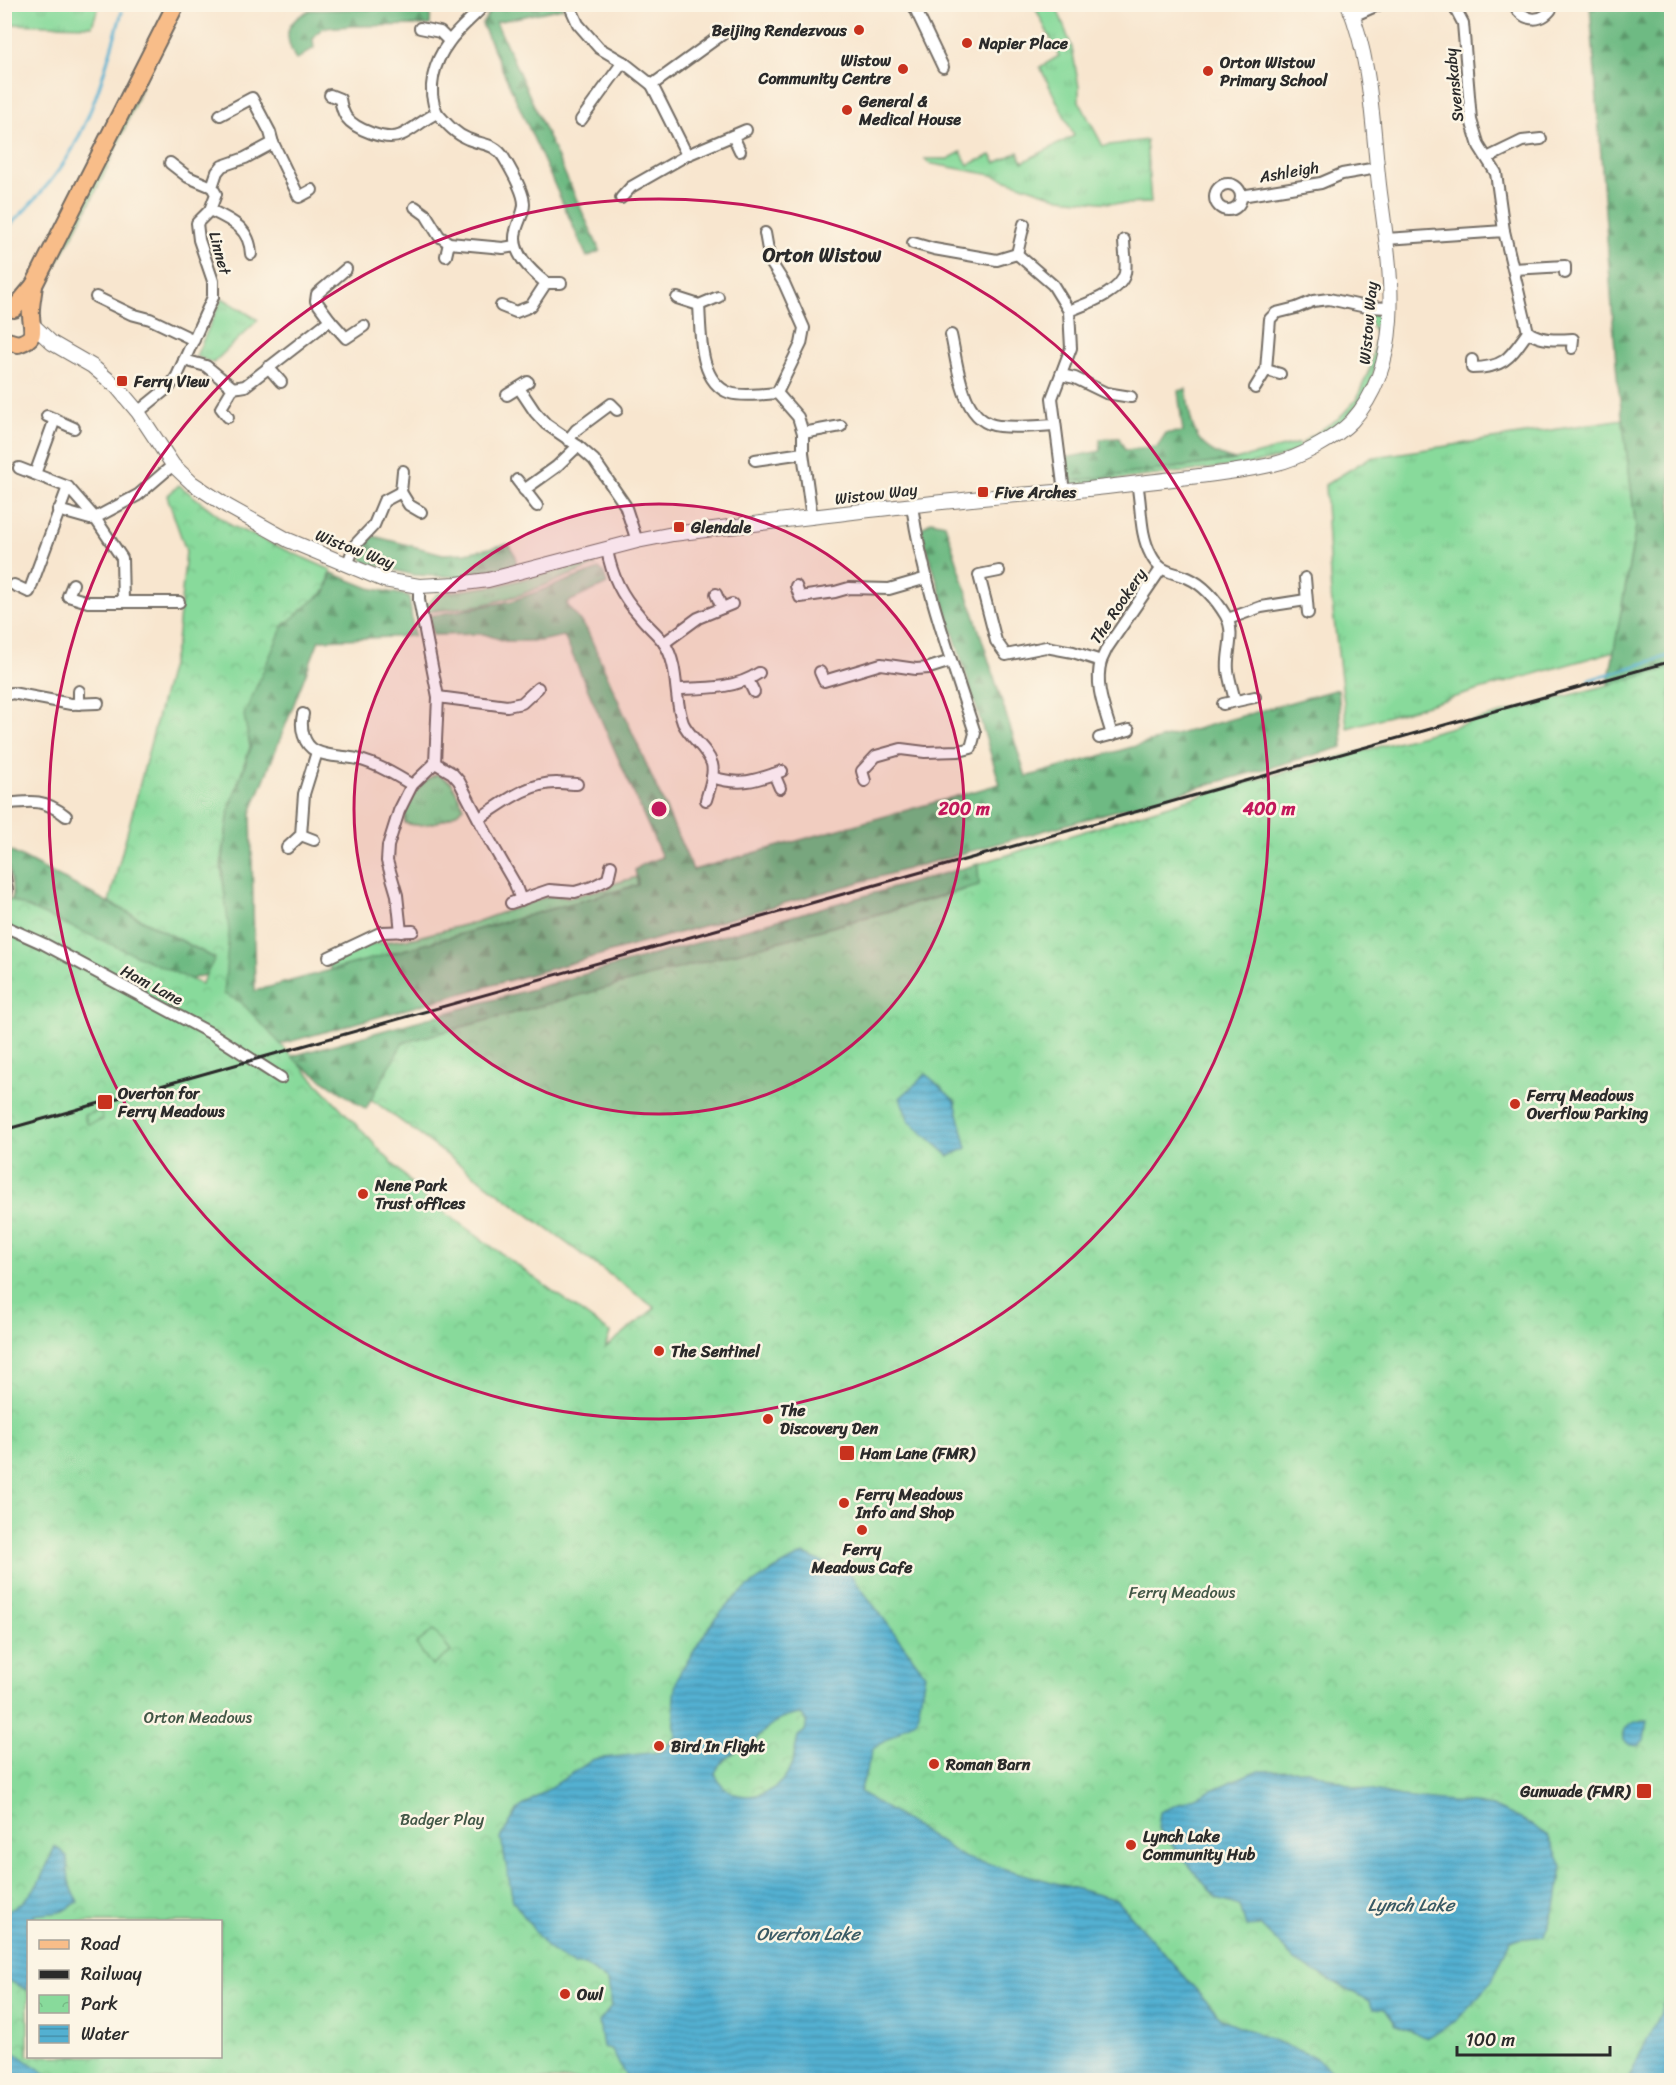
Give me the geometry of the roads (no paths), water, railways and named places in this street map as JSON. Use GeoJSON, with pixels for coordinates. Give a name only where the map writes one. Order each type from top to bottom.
{"type":"FeatureCollection","features":[{"type":"Feature","properties":{"kind":"main road"},"geometry":{"type":"LineString","coordinates":[[19,337],[33,285],[176,4]]}},
{"type":"Feature","properties":{"kind":"main road"},"geometry":{"type":"LineString","coordinates":[[7,311],[33,285]]}},
{"type":"Feature","properties":{"kind":"main road"},"geometry":{"type":"LineString","coordinates":[[7,311],[23,310],[19,337]]}},
{"type":"Feature","properties":{"kind":"street"},"geometry":{"type":"LineString","coordinates":[[485,4],[449,41],[433,75],[432,103],[436,113],[453,130],[468,139],[490,145],[502,155],[522,194],[524,203],[515,233],[515,246],[533,273],[546,283],[561,283]]}},
{"type":"Feature","properties":{"kind":"street"},"geometry":{"type":"LineString","coordinates":[[569,4],[578,24],[599,48],[623,62],[652,85],[687,155]]}},
{"type":"Feature","properties":{"kind":"street"},"geometry":{"type":"LineString","coordinates":[[913,4],[943,67]]}},
{"type":"Feature","properties":{"kind":"street"},"geometry":{"type":"LineString","coordinates":[[1351,10],[1380,4]]}},
{"type":"Feature","properties":{"kind":"street","name":"Svenskaby"},"geometry":{"type":"LineString","coordinates":[[1453,4],[1463,23],[1471,120],[1479,146],[1496,173],[1504,231],[1528,332]]}},
{"type":"Feature","properties":{"kind":"street"},"geometry":{"type":"LineString","coordinates":[[1514,4],[1522,16],[1535,19],[1547,15],[1554,4]]}},
{"type":"Feature","properties":{"kind":"street","name":"Wistow Way"},"geometry":{"type":"LineString","coordinates":[[19,337],[52,343],[92,366],[117,387],[138,412],[173,465],[192,483],[227,506],[288,540],[347,566],[384,580],[418,586],[488,580],[637,541],[680,533],[983,498],[1064,492],[1277,464],[1305,452],[1350,423],[1371,395],[1384,364],[1390,308],[1389,265],[1368,80],[1361,42],[1351,10]]}},
{"type":"Feature","properties":{"kind":"street"},"geometry":{"type":"LineString","coordinates":[[420,28],[440,32],[449,41]]}},
{"type":"Feature","properties":{"kind":"street"},"geometry":{"type":"LineString","coordinates":[[652,85],[709,51],[724,33]]}},
{"type":"Feature","properties":{"kind":"street"},"geometry":{"type":"LineString","coordinates":[[581,120],[623,62]]}},
{"type":"Feature","properties":{"kind":"street"},"geometry":{"type":"LineString","coordinates":[[339,95],[345,116],[351,122],[376,135],[390,138],[402,135],[436,113]]}},
{"type":"Feature","properties":{"kind":"street"},"geometry":{"type":"LineString","coordinates":[[220,115],[252,98],[299,197],[312,190]]}},
{"type":"Feature","properties":{"kind":"street"},"geometry":{"type":"LineString","coordinates":[[592,104],[602,111]]}},
{"type":"Feature","properties":{"kind":"street"},"geometry":{"type":"LineString","coordinates":[[621,198],[628,182],[746,130]]}},
{"type":"Feature","properties":{"kind":"street"},"geometry":{"type":"LineString","coordinates":[[733,136],[740,151]]}},
{"type":"Feature","properties":{"kind":"street"},"geometry":{"type":"LineString","coordinates":[[1487,158],[1522,141],[1541,139]]}},
{"type":"Feature","properties":{"kind":"street","name":"Linnet"},"geometry":{"type":"LineString","coordinates":[[138,412],[170,386],[213,297],[213,280],[199,240],[197,223],[210,210],[216,194],[212,187],[217,172],[222,166],[245,158],[273,143]]}},
{"type":"Feature","properties":{"kind":"street"},"geometry":{"type":"LineString","coordinates":[[170,163],[188,177],[212,187]]}},
{"type":"Feature","properties":{"kind":"street","name":"Ashleigh"},"geometry":{"type":"LineString","coordinates":[[1241,196],[1321,183],[1342,174],[1377,168]]}},
{"type":"Feature","properties":{"kind":"street"},"geometry":{"type":"LineString","coordinates":[[415,207],[429,211],[439,236],[449,243],[503,248],[515,246]]}},
{"type":"Feature","properties":{"kind":"street","name":"Linnet"},"geometry":{"type":"LineString","coordinates":[[210,210],[236,222],[248,236],[251,254]]}},
{"type":"Feature","properties":{"kind":"street"},"geometry":{"type":"LineString","coordinates":[[1017,254],[1024,224]]}},
{"type":"Feature","properties":{"kind":"street"},"geometry":{"type":"LineString","coordinates":[[1386,239],[1504,231]]}},
{"type":"Feature","properties":{"kind":"street"},"geometry":{"type":"LineString","coordinates":[[765,233],[770,261],[784,283],[804,328],[801,344],[777,393]]}},
{"type":"Feature","properties":{"kind":"street"},"geometry":{"type":"LineString","coordinates":[[1069,311],[1107,294],[1118,285],[1125,274],[1124,240]]}},
{"type":"Feature","properties":{"kind":"street"},"geometry":{"type":"LineString","coordinates":[[446,256],[449,243]]}},
{"type":"Feature","properties":{"kind":"street"},"geometry":{"type":"LineString","coordinates":[[913,243],[997,260],[1017,254]]}},
{"type":"Feature","properties":{"kind":"street"},"geometry":{"type":"LineString","coordinates":[[1017,254],[1053,285],[1069,311],[1071,348],[1052,398],[1064,492]]}},
{"type":"Feature","properties":{"kind":"street"},"geometry":{"type":"LineString","coordinates":[[1514,268],[1565,266]]}},
{"type":"Feature","properties":{"kind":"street"},"geometry":{"type":"LineString","coordinates":[[346,269],[317,294],[316,301],[345,341],[364,326]]}},
{"type":"Feature","properties":{"kind":"street"},"geometry":{"type":"LineString","coordinates":[[501,306],[516,312],[531,306],[546,283]]}},
{"type":"Feature","properties":{"kind":"street"},"geometry":{"type":"LineString","coordinates":[[96,297],[194,340]]}},
{"type":"Feature","properties":{"kind":"street"},"geometry":{"type":"LineString","coordinates":[[677,298],[699,305],[718,297]]}},
{"type":"Feature","properties":{"kind":"street"},"geometry":{"type":"LineString","coordinates":[[1255,388],[1266,370],[1270,320],[1276,313],[1329,298],[1366,307],[1390,308]]}},
{"type":"Feature","properties":{"kind":"street"},"geometry":{"type":"LineString","coordinates":[[699,305],[704,364],[716,383],[730,393],[759,395],[777,393]]}},
{"type":"Feature","properties":{"kind":"street"},"geometry":{"type":"LineString","coordinates":[[184,360],[206,366],[232,388],[244,386],[330,320]]}},
{"type":"Feature","properties":{"kind":"street"},"geometry":{"type":"LineString","coordinates":[[1472,360],[1472,368],[1491,368],[1511,356],[1528,332],[1536,337],[1549,340],[1573,340]]}},
{"type":"Feature","properties":{"kind":"street"},"geometry":{"type":"LineString","coordinates":[[951,335],[964,392],[972,411],[985,423],[998,426],[1055,425]]}},
{"type":"Feature","properties":{"kind":"street"},"geometry":{"type":"LineString","coordinates":[[268,367],[281,382]]}},
{"type":"Feature","properties":{"kind":"street"},"geometry":{"type":"LineString","coordinates":[[1266,370],[1280,374]]}},
{"type":"Feature","properties":{"kind":"street"},"geometry":{"type":"LineString","coordinates":[[1061,375],[1075,378],[1106,393],[1131,397]]}},
{"type":"Feature","properties":{"kind":"street"},"geometry":{"type":"LineString","coordinates":[[507,395],[524,385],[535,412],[546,424],[594,460],[625,505],[637,541]]}},
{"type":"Feature","properties":{"kind":"street"},"geometry":{"type":"LineString","coordinates":[[228,417],[221,408],[232,388]]}},
{"type":"Feature","properties":{"kind":"street"},"geometry":{"type":"LineString","coordinates":[[777,393],[798,417],[803,434],[803,453],[812,518]]}},
{"type":"Feature","properties":{"kind":"street"},"geometry":{"type":"LineString","coordinates":[[568,440],[576,430],[611,404],[616,410]]}},
{"type":"Feature","properties":{"kind":"street"},"geometry":{"type":"LineString","coordinates":[[35,474],[51,418],[74,428]]}},
{"type":"Feature","properties":{"kind":"street"},"geometry":{"type":"LineString","coordinates":[[803,434],[841,426]]}},
{"type":"Feature","properties":{"kind":"street"},"geometry":{"type":"LineString","coordinates":[[524,490],[572,454],[578,446]]}},
{"type":"Feature","properties":{"kind":"street"},"geometry":{"type":"LineString","coordinates":[[755,460],[803,453]]}},
{"type":"Feature","properties":{"kind":"street"},"geometry":{"type":"LineString","coordinates":[[58,510],[90,519],[95,518],[138,495],[173,465]]}},
{"type":"Feature","properties":{"kind":"street"},"geometry":{"type":"LineString","coordinates":[[19,468],[68,487],[95,518],[122,558],[123,602]]}},
{"type":"Feature","properties":{"kind":"street"},"geometry":{"type":"LineString","coordinates":[[403,471],[401,492],[410,504],[421,512]]}},
{"type":"Feature","properties":{"kind":"street"},"geometry":{"type":"LineString","coordinates":[[517,480],[537,506]]}},
{"type":"Feature","properties":{"kind":"street","name":"The Rookery"},"geometry":{"type":"LineString","coordinates":[[1137,483],[1143,533],[1151,555],[1161,569],[1189,578],[1206,590],[1228,619]]}},
{"type":"Feature","properties":{"kind":"street"},"geometry":{"type":"LineString","coordinates":[[14,585],[33,593],[58,510],[68,487]]}},
{"type":"Feature","properties":{"kind":"street"},"geometry":{"type":"LineString","coordinates":[[347,566],[354,545],[374,525],[380,505],[401,492]]}},
{"type":"Feature","properties":{"kind":"street"},"geometry":{"type":"LineString","coordinates":[[860,773],[876,756],[901,749],[947,751],[971,748],[975,733],[927,578],[912,506]]}},
{"type":"Feature","properties":{"kind":"street"},"geometry":{"type":"LineString","coordinates":[[607,550],[614,579],[637,613],[664,644],[673,665],[678,689],[677,706],[684,724],[708,754],[713,766],[706,800]]}},
{"type":"Feature","properties":{"kind":"street","name":"The Rookery"},"geometry":{"type":"LineString","coordinates":[[1112,735],[1099,690],[1098,672],[1101,661],[1107,648],[1161,569]]}},
{"type":"Feature","properties":{"kind":"street","name":"The Rookery"},"geometry":{"type":"LineString","coordinates":[[999,571],[979,575],[996,642],[1006,655],[1046,647],[1073,652],[1101,661]]}},
{"type":"Feature","properties":{"kind":"street"},"geometry":{"type":"LineString","coordinates":[[800,597],[849,588],[889,589],[927,578]]}},
{"type":"Feature","properties":{"kind":"street"},"geometry":{"type":"LineString","coordinates":[[1305,578],[1308,613]]}},
{"type":"Feature","properties":{"kind":"street"},"geometry":{"type":"LineString","coordinates":[[73,584],[68,596],[88,602],[179,602]]}},
{"type":"Feature","properties":{"kind":"street"},"geometry":{"type":"LineString","coordinates":[[401,932],[399,904],[387,861],[388,846],[395,823],[412,785],[435,763],[438,697],[418,586]]}},
{"type":"Feature","properties":{"kind":"street"},"geometry":{"type":"LineString","coordinates":[[664,644],[698,618],[727,606],[716,594]]}},
{"type":"Feature","properties":{"kind":"street"},"geometry":{"type":"LineString","coordinates":[[1235,701],[1228,671],[1228,657],[1232,641],[1228,619],[1261,607],[1306,600]]}},
{"type":"Feature","properties":{"kind":"street"},"geometry":{"type":"LineString","coordinates":[[824,682],[881,664],[916,669],[929,668],[951,661]]}},
{"type":"Feature","properties":{"kind":"street"},"geometry":{"type":"LineString","coordinates":[[678,689],[719,687],[748,680],[759,673]]}},
{"type":"Feature","properties":{"kind":"street"},"geometry":{"type":"LineString","coordinates":[[748,680],[754,692]]}},
{"type":"Feature","properties":{"kind":"street"},"geometry":{"type":"LineString","coordinates":[[438,697],[507,706],[522,703],[538,688]]}},
{"type":"Feature","properties":{"kind":"street"},"geometry":{"type":"LineString","coordinates":[[79,691],[79,704]]}},
{"type":"Feature","properties":{"kind":"street"},"geometry":{"type":"LineString","coordinates":[[4,696],[12,693],[79,704],[98,703]]}},
{"type":"Feature","properties":{"kind":"street"},"geometry":{"type":"LineString","coordinates":[[1223,704],[1255,697]]}},
{"type":"Feature","properties":{"kind":"street"},"geometry":{"type":"LineString","coordinates":[[303,714],[302,733],[310,747],[317,752],[372,764],[412,785]]}},
{"type":"Feature","properties":{"kind":"street"},"geometry":{"type":"LineString","coordinates":[[1099,738],[1129,730]]}},
{"type":"Feature","properties":{"kind":"street"},"geometry":{"type":"LineString","coordinates":[[287,848],[301,835],[304,795],[317,752]]}},
{"type":"Feature","properties":{"kind":"street"},"geometry":{"type":"LineString","coordinates":[[435,763],[452,773],[459,781],[515,884],[516,902],[549,890],[575,892],[592,887],[608,879],[611,866]]}},
{"type":"Feature","properties":{"kind":"street"},"geometry":{"type":"LineString","coordinates":[[712,777],[730,783],[749,782],[778,773],[780,788]]}},
{"type":"Feature","properties":{"kind":"street"},"geometry":{"type":"LineString","coordinates":[[480,818],[513,795],[530,788],[556,782],[577,784]]}},
{"type":"Feature","properties":{"kind":"street"},"geometry":{"type":"LineString","coordinates":[[4,804],[34,801],[57,802],[66,816]]}},
{"type":"Feature","properties":{"kind":"street"},"geometry":{"type":"LineString","coordinates":[[301,835],[314,840]]}},
{"type":"Feature","properties":{"kind":"street"},"geometry":{"type":"LineString","coordinates":[[4,871],[7,890],[4,904]]}},
{"type":"Feature","properties":{"kind":"street","name":"Ham Lane"},"geometry":{"type":"LineString","coordinates":[[4,926],[44,944],[214,1035],[281,1078]]}},
{"type":"Feature","properties":{"kind":"street"},"geometry":{"type":"LineString","coordinates":[[329,957],[382,932],[413,931]]}},
{"type":"Feature","properties":{"kind":"water"},"geometry":{"type":"Polygon","coordinates":[[[926,1074],[955,1101],[967,1148],[949,1156],[909,1121],[900,1098],[926,1074]]]}},
{"type":"Feature","properties":{"kind":"water","name":"Overton Lake"},"geometry":{"type":"Polygon","coordinates":[[[804,1554],[851,1575],[925,1674],[917,1719],[873,1749],[860,1792],[965,1858],[1117,1900],[1222,2019],[1314,2057],[1345,2080],[624,2080],[626,2077],[611,2049],[603,2047],[599,2022],[612,2006],[608,1982],[585,1965],[574,1965],[547,1948],[513,1901],[501,1838],[518,1809],[594,1759],[661,1752],[676,1737],[674,1699],[678,1677],[706,1632],[741,1592],[804,1554]],[[800,1714],[783,1718],[769,1726],[749,1747],[737,1750],[720,1764],[715,1773],[720,1783],[728,1790],[747,1796],[758,1795],[777,1785],[790,1768],[798,1736],[805,1731],[807,1721],[800,1714]]]}},
{"type":"Feature","properties":{"kind":"water"},"geometry":{"type":"Polygon","coordinates":[[[1647,1720],[1644,1741],[1639,1746],[1630,1745],[1624,1740],[1627,1727],[1638,1721],[1647,1720]]]}},
{"type":"Feature","properties":{"kind":"water","name":"Lynch Lake"},"geometry":{"type":"Polygon","coordinates":[[[1308,1770],[1355,1787],[1401,1797],[1492,1806],[1525,1821],[1548,1836],[1562,1866],[1557,1902],[1544,1936],[1510,1940],[1492,1981],[1456,2021],[1427,2038],[1396,2025],[1385,2009],[1373,2008],[1369,2001],[1298,1963],[1261,1926],[1246,1927],[1240,1906],[1217,1899],[1158,1828],[1160,1812],[1256,1771],[1308,1770]]]}},
{"type":"Feature","properties":{"kind":"water"},"geometry":{"type":"Polygon","coordinates":[[[55,1846],[67,1856],[69,1882],[78,1902],[61,1912],[34,1915],[35,1920],[27,1920],[27,1990],[5,1979],[5,1912],[24,1901],[42,1876],[55,1846]]]}},
{"type":"Feature","properties":{"kind":"water"},"geometry":{"type":"Polygon","coordinates":[[[1671,1989],[1671,2080],[1628,2080],[1671,1989]]]}},
{"type":"Feature","properties":{"kind":"water"},"geometry":{"type":"Polygon","coordinates":[[[5,2046],[55,2080],[5,2080],[5,2046]]]}},
{"type":"Feature","properties":{"kind":"waterway"},"geometry":{"type":"LineString","coordinates":[[4,231],[41,192],[72,150],[95,99],[122,12]]}},
{"type":"Feature","properties":{"kind":"waterway"},"geometry":{"type":"LineString","coordinates":[[1589,680],[1672,655]]}},
{"type":"Feature","properties":{"kind":"railway"},"geometry":{"type":"LineString","coordinates":[[4,1130],[1672,661]]}},
{"type":"Feature","properties":{"kind":"place","name":"Beijing Rendezvous"},"geometry":{"type":"Point","coordinates":[859,30]}},
{"type":"Feature","properties":{"kind":"place","name":"Napier Place"},"geometry":{"type":"Point","coordinates":[967,43]}},
{"type":"Feature","properties":{"kind":"place","name":"Wistow Community Centre"},"geometry":{"type":"Point","coordinates":[903,69]}},
{"type":"Feature","properties":{"kind":"place","name":"Orton Wistow Primary School"},"geometry":{"type":"Point","coordinates":[1208,71]}},
{"type":"Feature","properties":{"kind":"place","name":"General & Medical House"},"geometry":{"type":"Point","coordinates":[847,110]}},
{"type":"Feature","properties":{"kind":"place","name":"Ferry View"},"geometry":{"type":"Point","coordinates":[122,381]}},
{"type":"Feature","properties":{"kind":"place","name":"Five Arches"},"geometry":{"type":"Point","coordinates":[983,492]}},
{"type":"Feature","properties":{"kind":"place","name":"Glendale"},"geometry":{"type":"Point","coordinates":[679,527]}},
{"type":"Feature","properties":{"kind":"place","name":"Overton for Ferry Meadows"},"geometry":{"type":"Point","coordinates":[105,1102]}},
{"type":"Feature","properties":{"kind":"place","name":"Ferry Meadows Overflow Parking"},"geometry":{"type":"Point","coordinates":[1515,1104]}},
{"type":"Feature","properties":{"kind":"place","name":"Nene Park Trust offices"},"geometry":{"type":"Point","coordinates":[363,1194]}},
{"type":"Feature","properties":{"kind":"place","name":"The Sentinel"},"geometry":{"type":"Point","coordinates":[659,1351]}},
{"type":"Feature","properties":{"kind":"place","name":"The Discovery Den"},"geometry":{"type":"Point","coordinates":[768,1419]}},
{"type":"Feature","properties":{"kind":"place","name":"Ham Lane (FMR)"},"geometry":{"type":"Point","coordinates":[847,1453]}},
{"type":"Feature","properties":{"kind":"place","name":"Ferry Meadows Info and Shop"},"geometry":{"type":"Point","coordinates":[844,1503]}},
{"type":"Feature","properties":{"kind":"place","name":"Ferry Meadows Cafe"},"geometry":{"type":"Point","coordinates":[862,1530]}},
{"type":"Feature","properties":{"kind":"place","name":"Bird In Flight"},"geometry":{"type":"Point","coordinates":[659,1746]}},
{"type":"Feature","properties":{"kind":"place","name":"Roman Barn"},"geometry":{"type":"Point","coordinates":[934,1764]}},
{"type":"Feature","properties":{"kind":"place","name":"Gunwade (FMR)"},"geometry":{"type":"Point","coordinates":[1644,1791]}},
{"type":"Feature","properties":{"kind":"place","name":"Lynch Lake Community Hub"},"geometry":{"type":"Point","coordinates":[1131,1845]}},
{"type":"Feature","properties":{"kind":"place","name":"Owl"},"geometry":{"type":"Point","coordinates":[565,1994]}},
{"type":"Feature","properties":{"kind":"district","name":"Orton Wistow"},"geometry":{"type":"Point","coordinates":[822,255]}},
{"type":"Feature","properties":{"kind":"park label","name":"Ferry Meadows"},"geometry":{"type":"Point","coordinates":[1182,1592]}},
{"type":"Feature","properties":{"kind":"park label","name":"Orton Meadows"},"geometry":{"type":"Point","coordinates":[198,1717]}},
{"type":"Feature","properties":{"kind":"park label","name":"Badger Play"},"geometry":{"type":"Point","coordinates":[442,1819]}}]}
